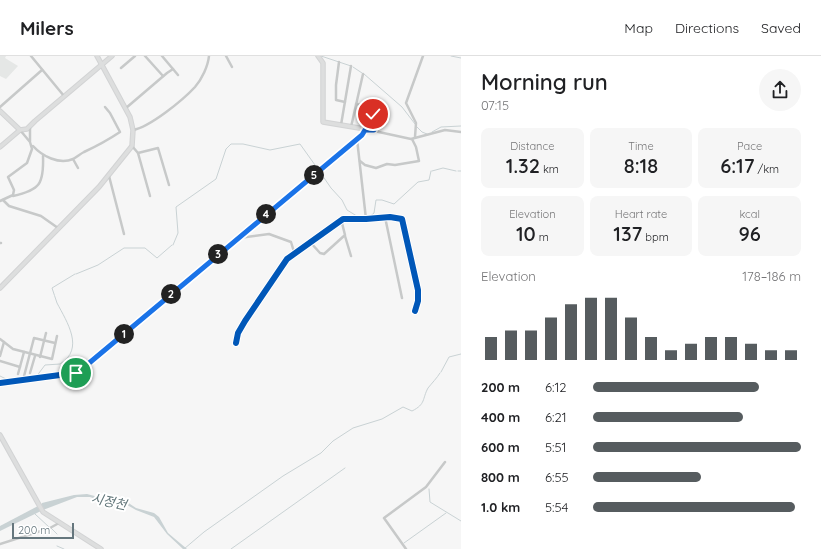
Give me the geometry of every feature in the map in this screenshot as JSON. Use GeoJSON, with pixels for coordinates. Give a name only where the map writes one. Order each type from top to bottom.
{"type":"FeatureCollection","features":[{"type":"Feature","properties":{"kind":"street"},"geometry":{"type":"LineString","coordinates":[[32,56],[64,96]]}},
{"type":"Feature","properties":{"kind":"street"},"geometry":{"type":"LineString","coordinates":[[0,288],[109,176],[132,146],[133,130],[130,117],[97,56]]}},
{"type":"Feature","properties":{"kind":"street"},"geometry":{"type":"LineString","coordinates":[[0,147],[20,130],[26,130],[112,56]]}},
{"type":"Feature","properties":{"kind":"street"},"geometry":{"type":"LineString","coordinates":[[122,68],[135,56]]}},
{"type":"Feature","properties":{"kind":"street"},"geometry":{"type":"LineString","coordinates":[[145,56],[163,76]]}},
{"type":"Feature","properties":{"kind":"street"},"geometry":{"type":"LineString","coordinates":[[162,56],[178,75]]}},
{"type":"Feature","properties":{"kind":"street"},"geometry":{"type":"LineString","coordinates":[[133,130],[147,125],[195,86],[209,64],[209,56]]}},
{"type":"Feature","properties":{"kind":"street"},"geometry":{"type":"LineString","coordinates":[[226,56],[232,67]]}},
{"type":"Feature","properties":{"kind":"street"},"geometry":{"type":"LineString","coordinates":[[318,56],[323,68],[322,120],[328,124],[374,130],[413,138],[448,130],[461,132]]}},
{"type":"Feature","properties":{"kind":"street"},"geometry":{"type":"LineString","coordinates":[[360,161],[365,165],[376,168],[387,164],[395,165],[419,161],[413,138],[416,124],[406,107],[406,102],[423,56]]}},
{"type":"Feature","properties":{"kind":"street"},"geometry":{"type":"LineString","coordinates":[[339,62],[336,100],[345,102]]}},
{"type":"Feature","properties":{"kind":"street"},"geometry":{"type":"LineString","coordinates":[[341,126],[351,66]]}},
{"type":"Feature","properties":{"kind":"street"},"geometry":{"type":"LineString","coordinates":[[126,108],[163,76],[174,69]]}},
{"type":"Feature","properties":{"kind":"street"},"geometry":{"type":"LineString","coordinates":[[0,107],[42,70]]}},
{"type":"Feature","properties":{"kind":"street"},"geometry":{"type":"LineString","coordinates":[[351,127],[363,74]]}},
{"type":"Feature","properties":{"kind":"street"},"geometry":{"type":"LineString","coordinates":[[356,104],[375,108],[373,114],[379,116],[374,130]]}},
{"type":"Feature","properties":{"kind":"street"},"geometry":{"type":"LineString","coordinates":[[0,111],[20,130],[43,156],[62,160],[73,159],[82,153],[97,147],[120,132],[110,113],[105,107]]}},
{"type":"Feature","properties":{"kind":"street"},"geometry":{"type":"LineString","coordinates":[[30,142],[31,125]]}},
{"type":"Feature","properties":{"kind":"street"},"geometry":{"type":"LineString","coordinates":[[0,383],[76,373],[357,139],[365,130]]}},
{"type":"Feature","properties":{"kind":"street"},"geometry":{"type":"LineString","coordinates":[[357,139],[366,220]]}},
{"type":"Feature","properties":{"kind":"street"},"geometry":{"type":"LineString","coordinates":[[12,196],[14,190],[8,177],[27,163],[33,146]]}},
{"type":"Feature","properties":{"kind":"street"},"geometry":{"type":"LineString","coordinates":[[132,146],[138,154],[150,196]]}},
{"type":"Feature","properties":{"kind":"street"},"geometry":{"type":"LineString","coordinates":[[138,154],[158,148],[169,186]]}},
{"type":"Feature","properties":{"kind":"street"},"geometry":{"type":"LineString","coordinates":[[43,156],[44,173],[41,182],[29,193],[12,196],[2,200],[9,206],[41,216],[58,228]]}},
{"type":"Feature","properties":{"kind":"street"},"geometry":{"type":"LineString","coordinates":[[73,159],[78,168]]}},
{"type":"Feature","properties":{"kind":"street"},"geometry":{"type":"LineString","coordinates":[[109,176],[124,234]]}},
{"type":"Feature","properties":{"kind":"street"},"geometry":{"type":"LineString","coordinates":[[385,217],[402,298]]}},
{"type":"Feature","properties":{"kind":"street"},"geometry":{"type":"LineString","coordinates":[[236,343],[240,330],[282,264],[341,219],[366,220],[385,217],[400,218],[403,222],[418,290],[418,301],[415,311]]}},
{"type":"Feature","properties":{"kind":"street"},"geometry":{"type":"LineString","coordinates":[[341,219],[351,256]]}},
{"type":"Feature","properties":{"kind":"street"},"geometry":{"type":"LineString","coordinates":[[238,238],[271,234],[291,242],[295,255]]}},
{"type":"Feature","properties":{"kind":"street"},"geometry":{"type":"LineString","coordinates":[[311,243],[322,254],[345,236]]}},
{"type":"Feature","properties":{"kind":"street"},"geometry":{"type":"LineString","coordinates":[[40,357],[46,333]]}},
{"type":"Feature","properties":{"kind":"street"},"geometry":{"type":"LineString","coordinates":[[0,339],[13,350],[52,359],[56,336]]}},
{"type":"Feature","properties":{"kind":"street"},"geometry":{"type":"LineString","coordinates":[[23,381],[34,338],[55,343]]}},
{"type":"Feature","properties":{"kind":"street"},"geometry":{"type":"LineString","coordinates":[[0,356],[4,342]]}},
{"type":"Feature","properties":{"kind":"street"},"geometry":{"type":"LineString","coordinates":[[18,374],[24,352]]}},
{"type":"Feature","properties":{"kind":"street"},"geometry":{"type":"LineString","coordinates":[[30,373],[35,356]]}},
{"type":"Feature","properties":{"kind":"street"},"geometry":{"type":"LineString","coordinates":[[0,361],[20,367]]}},
{"type":"Feature","properties":{"kind":"street"},"geometry":{"type":"LineString","coordinates":[[0,435],[42,511],[101,549]]}},
{"type":"Feature","properties":{"kind":"street"},"geometry":{"type":"LineString","coordinates":[[406,549],[384,518],[426,487],[445,462]]}},
{"type":"Feature","properties":{"kind":"street"},"geometry":{"type":"LineString","coordinates":[[0,544],[50,528],[59,523]]}},
{"type":"Feature","properties":{"kind":"shaded area"},"geometry":{"type":"Polygon","coordinates":[[[0,56],[6,56],[5,58],[18,66],[6,79],[0,76],[0,56]]]}},
{"type":"Feature","properties":{"kind":"water","name":"시정천"},"geometry":{"type":"Polygon","coordinates":[[[87,494],[106,499],[124,500],[136,508],[154,513],[159,517],[168,533],[187,549],[183,549],[167,534],[154,517],[136,510],[120,501],[102,501],[90,497],[77,497],[43,510],[41,505],[42,503],[74,495],[87,494]]]}},
{"type":"Feature","properties":{"kind":"water"},"geometry":{"type":"Polygon","coordinates":[[[38,506],[41,511],[0,531],[0,526],[38,506]]]}},
{"type":"Feature","properties":{"kind":"waterway"},"geometry":{"type":"LineString","coordinates":[[321,56],[351,66]]}},
{"type":"Feature","properties":{"kind":"waterway"},"geometry":{"type":"LineString","coordinates":[[451,56],[461,58]]}},
{"type":"Feature","properties":{"kind":"waterway"},"geometry":{"type":"LineString","coordinates":[[353,67],[362,73]]}},
{"type":"Feature","properties":{"kind":"waterway"},"geometry":{"type":"LineString","coordinates":[[364,74],[402,107],[415,124]]}},
{"type":"Feature","properties":{"kind":"waterway"},"geometry":{"type":"LineString","coordinates":[[432,132],[441,127],[461,126]]}},
{"type":"Feature","properties":{"kind":"waterway"},"geometry":{"type":"LineString","coordinates":[[417,127],[422,132],[427,134]]}},
{"type":"Feature","properties":{"kind":"waterway"},"geometry":{"type":"LineString","coordinates":[[173,245],[178,233],[176,207],[216,179],[226,149],[231,144],[243,144],[270,150],[300,144],[315,165]]}},
{"type":"Feature","properties":{"kind":"waterway"},"geometry":{"type":"LineString","coordinates":[[432,171],[443,168],[456,171]]}},
{"type":"Feature","properties":{"kind":"waterway"},"geometry":{"type":"LineString","coordinates":[[368,218],[374,213],[376,200],[382,200],[394,204],[418,182],[429,180],[431,171]]}},
{"type":"Feature","properties":{"kind":"waterway"},"geometry":{"type":"LineString","coordinates":[[320,172],[331,188],[342,200],[347,210],[360,218]]}},
{"type":"Feature","properties":{"kind":"waterway"},"geometry":{"type":"LineString","coordinates":[[76,274],[98,265],[124,248],[145,248],[157,258],[172,245]]}},
{"type":"Feature","properties":{"kind":"waterway"},"geometry":{"type":"LineString","coordinates":[[36,377],[45,365],[60,364],[67,358],[71,351],[73,343],[72,335],[57,303],[52,288],[75,274]]}},
{"type":"Feature","properties":{"kind":"waterway"},"geometry":{"type":"LineString","coordinates":[[441,372],[449,357],[461,354]]}},
{"type":"Feature","properties":{"kind":"waterway"},"geometry":{"type":"LineString","coordinates":[[184,549],[204,532],[283,476],[321,453],[333,441],[353,428],[382,419],[403,407],[412,411],[420,406],[428,388],[440,373]]}},
{"type":"Feature","properties":{"kind":"waterway"},"geometry":{"type":"LineString","coordinates":[[0,376],[8,380]]}},
{"type":"Feature","properties":{"kind":"waterway"},"geometry":{"type":"LineString","coordinates":[[231,549],[345,468]]}},
{"type":"Feature","properties":{"kind":"waterway"},"geometry":{"type":"LineString","coordinates":[[429,489],[430,502],[461,521]]}},
{"type":"Feature","properties":{"kind":"waterway"},"geometry":{"type":"LineString","coordinates":[[404,543],[446,513]]}},
{"type":"Feature","properties":{"kind":"waterway"},"geometry":{"type":"LineString","coordinates":[[35,514],[49,527]]}},
{"type":"Feature","properties":{"kind":"waterway"},"geometry":{"type":"LineString","coordinates":[[51,528],[57,534]]}},
{"type":"Feature","properties":{"kind":"waterway"},"geometry":{"type":"LineString","coordinates":[[57,546],[64,549]]}},
{"type":"Feature","properties":{"kind":"cycle path"},"geometry":{"type":"LineString","coordinates":[[0,383],[75,373],[81,370],[362,135],[365,129]]}},
{"type":"Feature","properties":{"kind":"cycle path"},"geometry":{"type":"LineString","coordinates":[[236,343],[238,333],[245,321],[287,259],[343,219],[390,217],[402,219],[418,290],[418,301],[415,311]]}},
{"type":"Feature","properties":{"kind":"route"},"geometry":{"type":"LineString","coordinates":[[76,373],[364,134],[365,130],[374,130],[379,116],[373,114]]}}]}
